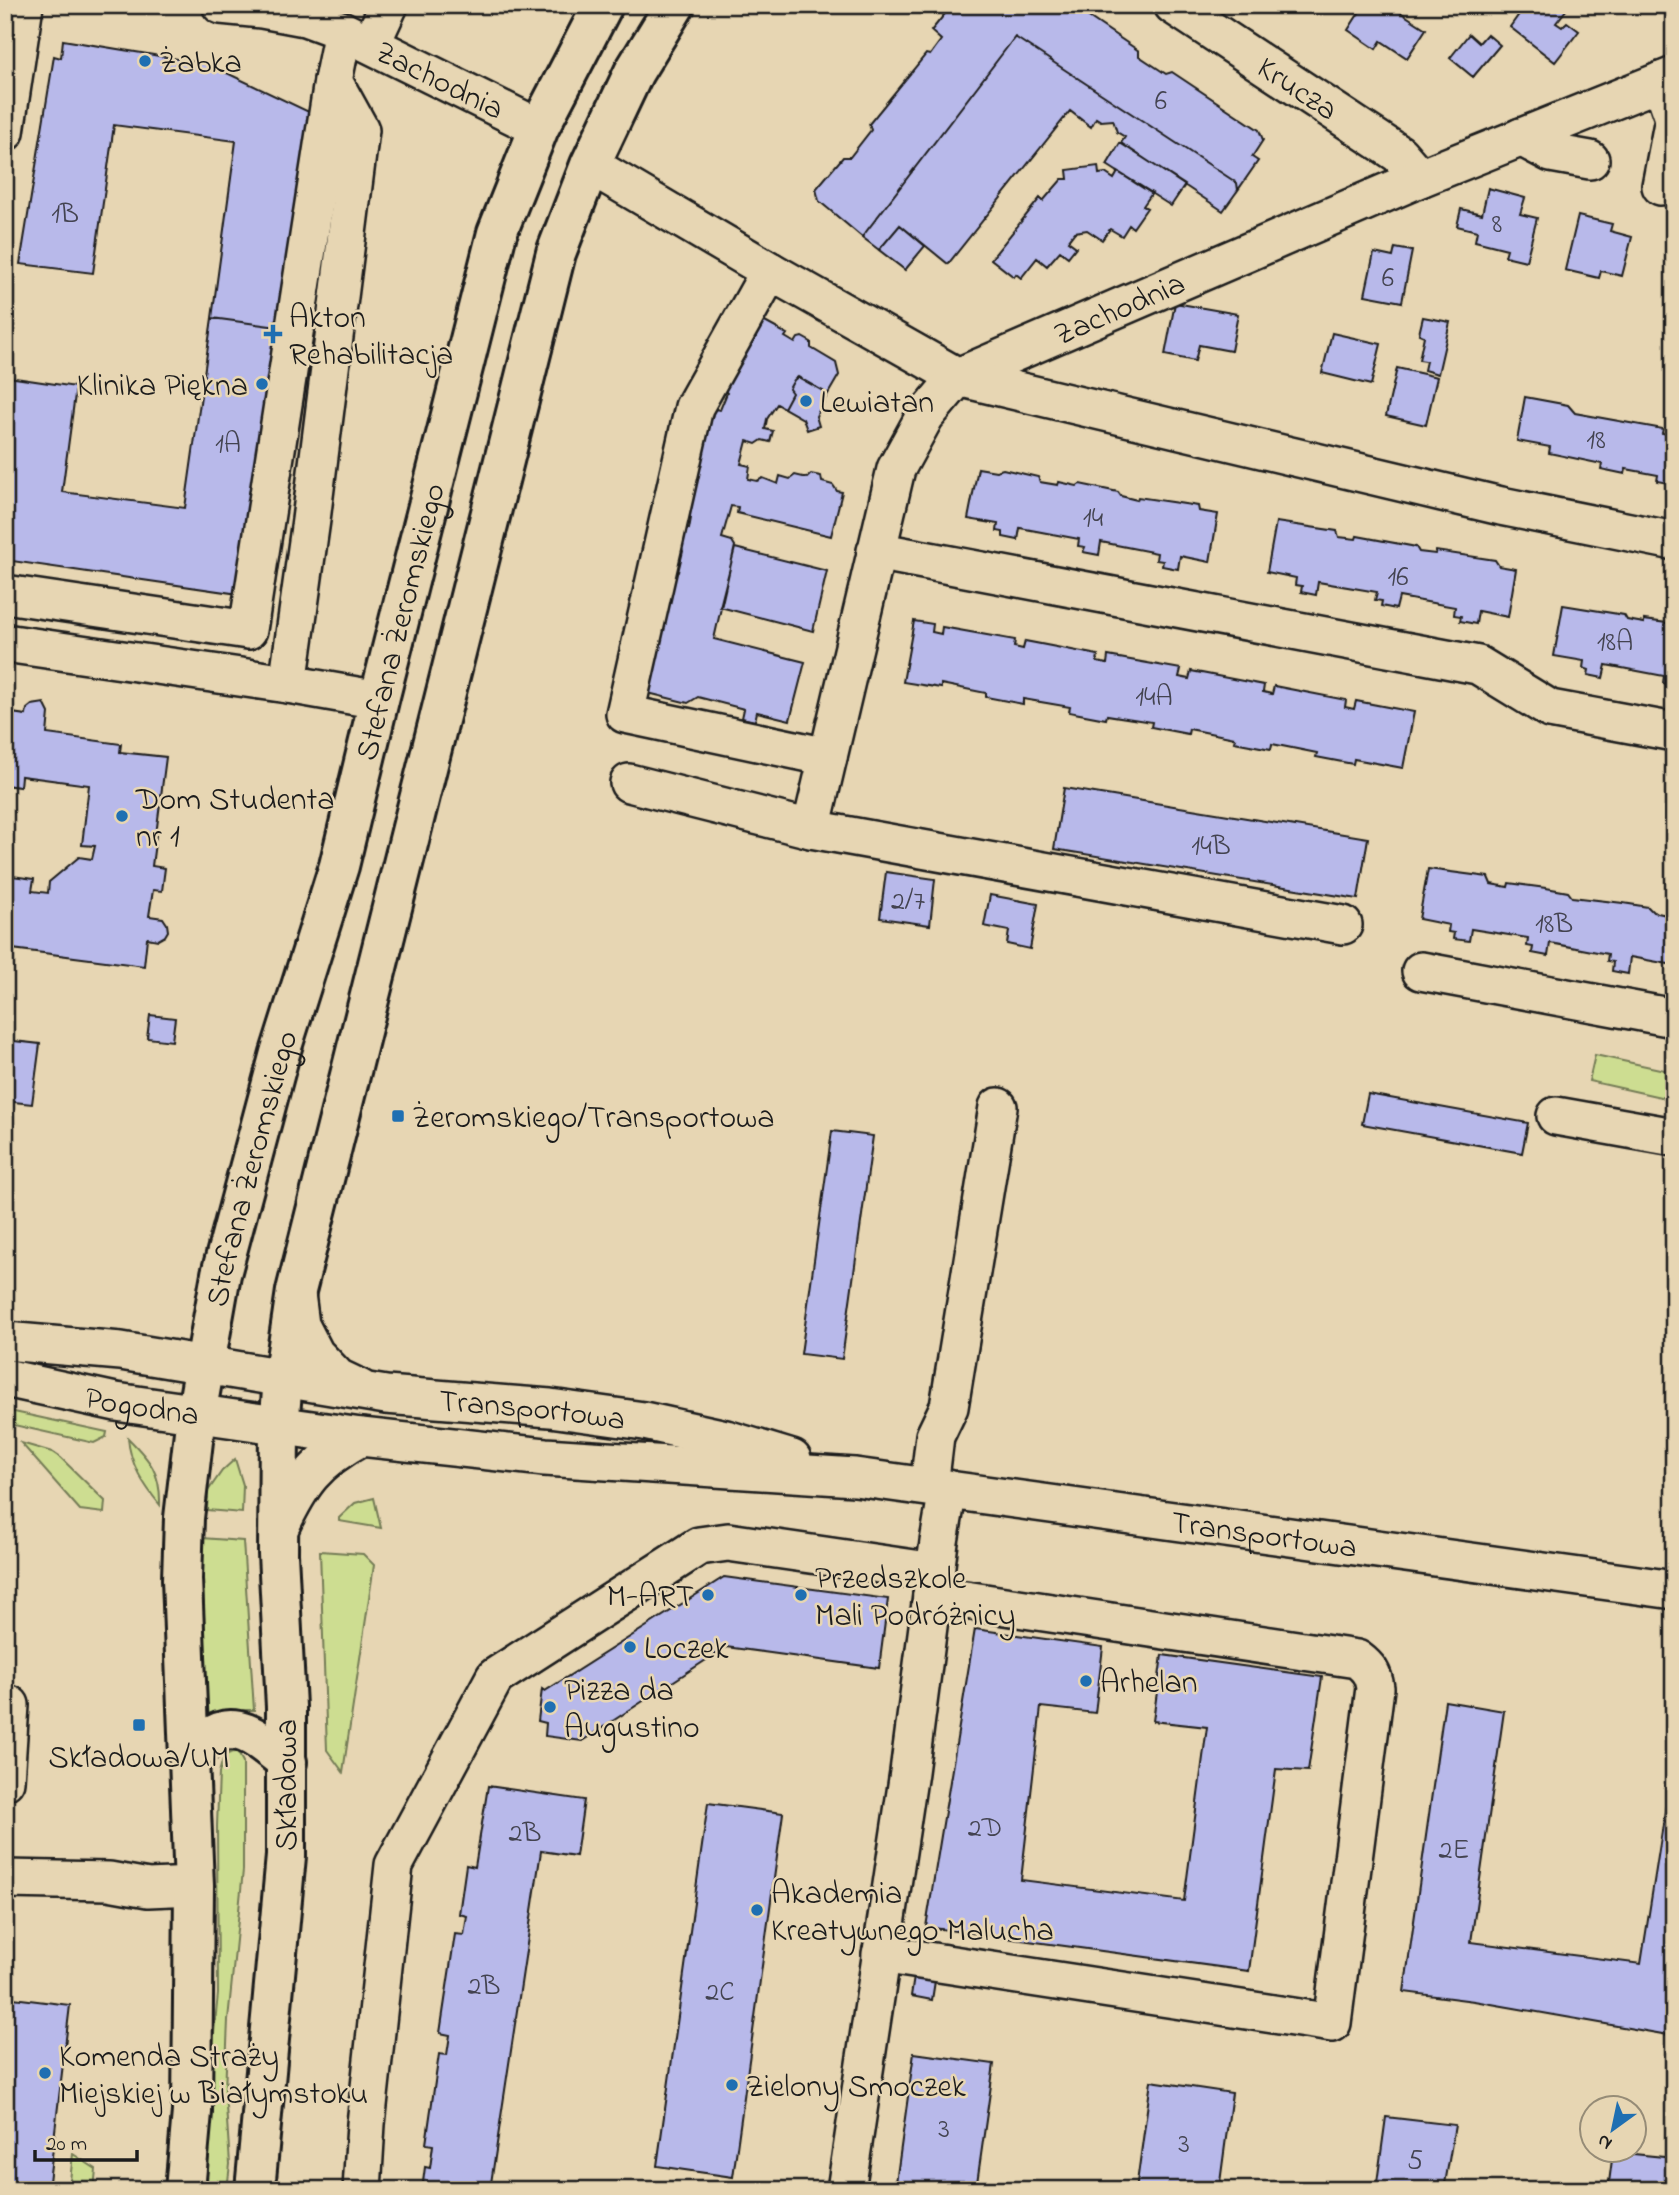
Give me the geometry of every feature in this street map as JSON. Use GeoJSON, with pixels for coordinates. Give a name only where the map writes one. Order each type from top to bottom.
{"type":"FeatureCollection","features":[{"type":"Feature","properties":{"kind":"main road","name":"Stefana Żeromskiego"},"geometry":{"type":"LineString","coordinates":[[196,1415],[220,1274],[280,1053],[339,866],[497,233],[539,128],[603,5]]}},
{"type":"Feature","properties":{"kind":"main road","name":"Stefana Żeromskiego"},"geometry":{"type":"LineString","coordinates":[[283,1379],[296,1291],[556,253],[590,165],[634,72],[675,5]]}},
{"type":"Feature","properties":{"kind":"main road"},"geometry":{"type":"LineString","coordinates":[[539,128],[565,166],[571,214]]}},
{"type":"Feature","properties":{"kind":"main road","name":"Składowa"},"geometry":{"type":"LineString","coordinates":[[255,2190],[286,1856],[287,1762],[279,1529],[279,1427],[283,1379]]}},
{"type":"Feature","properties":{"kind":"main road"},"geometry":{"type":"LineString","coordinates":[[185,2190],[192,2112],[194,1886],[182,1579],[184,1518],[196,1415]]}},
{"type":"Feature","properties":{"kind":"main road"},"geometry":{"type":"LineString","coordinates":[[190,1758],[208,1738],[219,1732],[232,1730],[244,1731],[256,1737],[287,1762]]}},
{"type":"Feature","properties":{"kind":"street"},"geometry":{"type":"LineString","coordinates":[[5,132],[24,5]]}},
{"type":"Feature","properties":{"kind":"street","name":"Zachodnia"},"geometry":{"type":"LineString","coordinates":[[220,5],[305,17],[357,37],[539,128]]}},
{"type":"Feature","properties":{"kind":"street"},"geometry":{"type":"LineString","coordinates":[[5,594],[248,630],[332,81],[357,37],[389,5]]}},
{"type":"Feature","properties":{"kind":"street","name":"Krucza"},"geometry":{"type":"LineString","coordinates":[[1173,5],[1399,154],[1420,178]]}},
{"type":"Feature","properties":{"kind":"street"},"geometry":{"type":"LineString","coordinates":[[1661,186],[1674,118],[1667,78]]}},
{"type":"Feature","properties":{"kind":"street","name":"Zachodnia"},"geometry":{"type":"LineString","coordinates":[[958,377],[1420,178],[1667,78]]}},
{"type":"Feature","properties":{"kind":"street"},"geometry":{"type":"LineString","coordinates":[[288,684],[360,130],[332,81]]}},
{"type":"Feature","properties":{"kind":"street"},"geometry":{"type":"LineString","coordinates":[[1521,137],[1551,153],[1590,160]]}},
{"type":"Feature","properties":{"kind":"street"},"geometry":{"type":"LineString","coordinates":[[590,165],[958,377],[1502,506],[1674,541]]}},
{"type":"Feature","properties":{"kind":"street"},"geometry":{"type":"LineString","coordinates":[[770,271],[694,407],[625,714],[828,757]]}},
{"type":"Feature","properties":{"kind":"street"},"geometry":{"type":"LineString","coordinates":[[811,830],[896,469],[925,416],[958,377]]}},
{"type":"Feature","properties":{"kind":"street"},"geometry":{"type":"LineString","coordinates":[[876,551],[1478,665],[1550,709],[1674,732]]}},
{"type":"Feature","properties":{"kind":"street"},"geometry":{"type":"LineString","coordinates":[[5,643],[288,684],[379,700]]}},
{"type":"Feature","properties":{"kind":"street"},"geometry":{"type":"LineString","coordinates":[[629,783],[811,830],[1343,925]]}},
{"type":"Feature","properties":{"kind":"street"},"geometry":{"type":"LineString","coordinates":[[1421,971],[1674,1018]]}},
{"type":"Feature","properties":{"kind":"street"},"geometry":{"type":"LineString","coordinates":[[846,2190],[909,1772],[934,1584],[938,1488],[935,1436],[949,1407],[998,1107]]}},
{"type":"Feature","properties":{"kind":"street"},"geometry":{"type":"LineString","coordinates":[[1556,1115],[1674,1137]]}},
{"type":"Feature","properties":{"kind":"street"},"geometry":{"type":"LineString","coordinates":[[296,1291],[300,1325],[315,1354],[338,1378],[366,1392]]}},
{"type":"Feature","properties":{"kind":"street","name":"Pogodna"},"geometry":{"type":"LineString","coordinates":[[5,1341],[121,1351],[204,1366]]}},
{"type":"Feature","properties":{"kind":"street","name":"Transportowa"},"geometry":{"type":"LineString","coordinates":[[204,1366],[366,1392],[550,1408],[644,1421],[726,1439],[855,1477]]}},
{"type":"Feature","properties":{"kind":"street","name":"Pogodna"},"geometry":{"type":"LineString","coordinates":[[5,1378],[116,1402],[279,1427]]}},
{"type":"Feature","properties":{"kind":"street","name":"Transportowa"},"geometry":{"type":"LineString","coordinates":[[279,1427],[545,1457],[855,1477],[1674,1590]]}},
{"type":"Feature","properties":{"kind":"street"},"geometry":{"type":"LineString","coordinates":[[279,1529],[295,1495],[313,1470],[335,1451],[361,1437]]}},
{"type":"Feature","properties":{"kind":"street"},"geometry":{"type":"LineString","coordinates":[[362,2190],[366,2124],[394,1865],[495,1676],[699,1546],[728,1542],[934,1584],[1357,1659],[1374,1675],[1375,1688],[1332,2023],[881,1954]]}},
{"type":"Feature","properties":{"kind":"street"},"geometry":{"type":"LineString","coordinates":[[5,1781],[10,1705]]}},
{"type":"Feature","properties":{"kind":"street"},"geometry":{"type":"LineString","coordinates":[[5,1879],[109,1881],[148,1888],[194,1886]]}},
{"type":"Feature","properties":{"kind":"green space"},"geometry":{"type":"Polygon","coordinates":[[[1595,1055],[1674,1072],[1674,1100],[1589,1081],[1595,1055]]]}},
{"type":"Feature","properties":{"kind":"green space"},"geometry":{"type":"Polygon","coordinates":[[[5,1410],[107,1432],[106,1437],[94,1443],[5,1423],[5,1410]]]}},
{"type":"Feature","properties":{"kind":"green space"},"geometry":{"type":"Polygon","coordinates":[[[128,1438],[153,1468],[159,1484],[160,1505],[139,1474],[128,1438]]]}},
{"type":"Feature","properties":{"kind":"green space"},"geometry":{"type":"Polygon","coordinates":[[[21,1443],[52,1452],[61,1458],[105,1501],[104,1513],[80,1510],[21,1443]]]}},
{"type":"Feature","properties":{"kind":"green space"},"geometry":{"type":"Polygon","coordinates":[[[235,1459],[243,1485],[242,1513],[207,1510],[208,1491],[222,1471],[235,1459]]]}},
{"type":"Feature","properties":{"kind":"green space"},"geometry":{"type":"Polygon","coordinates":[[[374,1498],[381,1528],[339,1521],[355,1503],[374,1498]]]}},
{"type":"Feature","properties":{"kind":"green space"},"geometry":{"type":"Polygon","coordinates":[[[201,1538],[243,1541],[254,1710],[232,1710],[208,1721],[201,1538]]]}},
{"type":"Feature","properties":{"kind":"green space"},"geometry":{"type":"Polygon","coordinates":[[[320,1551],[363,1554],[374,1565],[343,1772],[327,1750],[320,1551]]]}},
{"type":"Feature","properties":{"kind":"green space"},"geometry":{"type":"Polygon","coordinates":[[[237,1751],[243,1762],[243,1870],[228,2020],[225,2092],[230,2164],[227,2190],[198,2190],[218,1994],[219,1773],[224,1755],[237,1751]]]}},
{"type":"Feature","properties":{"kind":"green space"},"geometry":{"type":"Polygon","coordinates":[[[73,2154],[96,2169],[94,2190],[69,2190],[73,2154]]]}},
{"type":"Feature","properties":{"kind":"building"},"geometry":{"type":"Polygon","coordinates":[[[952,5],[1071,5],[1139,51],[1139,56],[1166,74],[1172,72],[1259,130],[1263,140],[1252,157],[1258,161],[1238,190],[1237,183],[1015,37],[862,237],[819,201],[816,189],[843,157],[850,157],[871,130],[869,124],[926,54],[930,55],[941,40],[931,31],[952,5]]]}},
{"type":"Feature","properties":{"kind":"building"},"geometry":{"type":"Polygon","coordinates":[[[1364,5],[1389,5],[1426,29],[1407,58],[1381,41],[1376,49],[1348,30],[1364,5]]]}},
{"type":"Feature","properties":{"kind":"building"},"geometry":{"type":"Polygon","coordinates":[[[1515,5],[1570,5],[1556,23],[1562,27],[1567,22],[1579,31],[1555,62],[1510,27],[1522,10],[1515,5]]]}},
{"type":"Feature","properties":{"kind":"building"},"geometry":{"type":"Polygon","coordinates":[[[1469,34],[1479,43],[1487,34],[1500,45],[1473,77],[1450,58],[1469,34]]]}},
{"type":"Feature","properties":{"kind":"building"},"geometry":{"type":"Polygon","coordinates":[[[1015,37],[1237,183],[1238,190],[1223,211],[1121,143],[1125,137],[1117,132],[1113,120],[1101,121],[1096,118],[1091,127],[1070,111],[948,264],[900,225],[879,250],[862,237],[1015,37]]]}},
{"type":"Feature","properties":{"kind":"building"},"geometry":{"type":"Polygon","coordinates":[[[63,40],[208,64],[309,112],[278,327],[212,318],[236,141],[114,125],[93,273],[20,264],[54,56],[61,58],[63,40]]]}},
{"type":"Feature","properties":{"kind":"building"},"geometry":{"type":"Polygon","coordinates":[[[1120,143],[1185,185],[1171,206],[1107,165],[1120,143]]]}},
{"type":"Feature","properties":{"kind":"building"},"geometry":{"type":"Polygon","coordinates":[[[1098,166],[1099,174],[1105,173],[1114,179],[1118,172],[1152,193],[1143,206],[1147,208],[1133,228],[1129,225],[1122,236],[1110,229],[1102,240],[1087,230],[1075,232],[1068,241],[1076,247],[1068,257],[1060,251],[1047,266],[1037,258],[1021,278],[1016,274],[1014,277],[991,259],[1040,198],[1043,201],[1062,179],[1068,179],[1067,170],[1098,166]]]}},
{"type":"Feature","properties":{"kind":"building"},"geometry":{"type":"Polygon","coordinates":[[[1488,188],[1525,198],[1520,214],[1537,218],[1526,261],[1505,256],[1507,249],[1475,241],[1477,231],[1457,226],[1461,209],[1482,214],[1488,188]]]}},
{"type":"Feature","properties":{"kind":"building"},"geometry":{"type":"Polygon","coordinates":[[[1578,216],[1612,224],[1610,231],[1632,237],[1622,276],[1601,271],[1599,278],[1565,270],[1578,216]]]}},
{"type":"Feature","properties":{"kind":"building"},"geometry":{"type":"Polygon","coordinates":[[[900,225],[925,246],[905,270],[879,250],[900,225]]]}},
{"type":"Feature","properties":{"kind":"building"},"geometry":{"type":"Polygon","coordinates":[[[1395,248],[1412,251],[1402,302],[1365,295],[1374,253],[1393,257],[1395,248]]]}},
{"type":"Feature","properties":{"kind":"building"},"geometry":{"type":"Polygon","coordinates":[[[1175,303],[1238,314],[1231,351],[1199,345],[1195,361],[1165,355],[1175,303]]]}},
{"type":"Feature","properties":{"kind":"building"},"geometry":{"type":"Polygon","coordinates":[[[1423,317],[1450,322],[1438,374],[1424,370],[1426,361],[1419,360],[1424,336],[1419,334],[1423,317]]]}},
{"type":"Feature","properties":{"kind":"building"},"geometry":{"type":"Polygon","coordinates":[[[212,318],[278,327],[239,594],[5,560],[5,392],[8,377],[76,387],[62,492],[185,508],[212,318]]]}},
{"type":"Feature","properties":{"kind":"building"},"geometry":{"type":"Polygon","coordinates":[[[763,321],[787,334],[785,337],[795,343],[802,337],[811,342],[811,348],[836,363],[839,375],[828,394],[798,377],[794,380],[789,389],[792,393],[784,408],[777,404],[767,419],[765,429],[773,431],[770,442],[762,440],[756,444],[747,441],[741,464],[750,466],[748,479],[757,481],[763,478],[778,484],[780,476],[790,479],[795,475],[807,478],[811,474],[821,476],[822,482],[833,485],[837,491],[842,492],[831,536],[737,513],[738,507],[731,506],[722,538],[732,541],[735,546],[714,639],[805,662],[790,720],[757,712],[755,721],[742,718],[744,709],[698,697],[688,703],[644,692],[672,576],[678,572],[683,551],[680,545],[684,528],[689,529],[691,518],[687,515],[714,409],[720,410],[727,393],[724,390],[763,321]]]}},
{"type":"Feature","properties":{"kind":"building"},"geometry":{"type":"Polygon","coordinates":[[[1332,333],[1381,344],[1371,385],[1322,373],[1332,333]]]}},
{"type":"Feature","properties":{"kind":"building"},"geometry":{"type":"Polygon","coordinates":[[[1397,368],[1437,377],[1426,425],[1386,416],[1397,368]]]}},
{"type":"Feature","properties":{"kind":"building","name":"Lewiatan"},"geometry":{"type":"Polygon","coordinates":[[[798,377],[828,394],[816,416],[819,426],[807,430],[803,419],[784,408],[792,393],[789,389],[798,377]]]}},
{"type":"Feature","properties":{"kind":"building"},"geometry":{"type":"Polygon","coordinates":[[[1525,397],[1568,405],[1575,413],[1663,429],[1662,433],[1674,435],[1674,484],[1657,481],[1658,475],[1626,469],[1625,474],[1601,469],[1602,464],[1549,453],[1550,447],[1517,441],[1525,397]]]}},
{"type":"Feature","properties":{"kind":"building"},"geometry":{"type":"Polygon","coordinates":[[[978,468],[996,471],[1003,469],[1038,477],[1040,482],[1058,485],[1059,482],[1077,486],[1080,484],[1118,492],[1121,496],[1137,500],[1138,497],[1198,506],[1199,511],[1218,514],[1210,562],[1180,556],[1178,569],[1162,566],[1163,561],[1156,560],[1157,553],[1101,542],[1099,555],[1083,552],[1085,547],[1078,546],[1079,539],[1020,528],[1018,540],[1003,537],[1003,532],[997,531],[998,524],[968,519],[978,468]]]}},
{"type":"Feature","properties":{"kind":"building"},"geometry":{"type":"Polygon","coordinates":[[[1276,522],[1337,531],[1339,537],[1356,539],[1357,536],[1416,547],[1419,552],[1435,554],[1436,551],[1495,560],[1499,566],[1516,569],[1508,617],[1478,611],[1476,624],[1460,621],[1461,616],[1454,615],[1455,607],[1399,597],[1396,609],[1381,606],[1382,601],[1375,600],[1377,592],[1318,582],[1316,595],[1301,592],[1302,586],[1295,585],[1296,578],[1267,572],[1276,522]]]}},
{"type":"Feature","properties":{"kind":"building"},"geometry":{"type":"Polygon","coordinates":[[[735,548],[827,571],[813,631],[720,607],[735,548]]]}},
{"type":"Feature","properties":{"kind":"building"},"geometry":{"type":"Polygon","coordinates":[[[1563,605],[1624,615],[1627,620],[1644,623],[1644,620],[1674,624],[1674,691],[1668,690],[1669,685],[1663,683],[1664,676],[1606,665],[1603,678],[1588,675],[1589,670],[1583,668],[1584,661],[1554,656],[1563,605]]]}},
{"type":"Feature","properties":{"kind":"building"},"geometry":{"type":"Polygon","coordinates":[[[914,621],[933,624],[932,632],[941,634],[942,627],[1015,640],[1014,647],[1023,649],[1025,641],[1098,655],[1097,662],[1107,664],[1108,656],[1181,669],[1179,677],[1189,679],[1191,671],[1264,685],[1263,692],[1272,694],[1274,686],[1346,700],[1345,707],[1354,709],[1356,701],[1414,712],[1403,768],[1354,759],[1353,764],[1272,744],[1271,749],[1234,742],[1235,738],[1189,729],[1188,734],[1151,727],[1152,722],[1107,715],[1106,719],[1069,712],[1070,707],[1023,699],[1023,704],[941,684],[941,688],[903,682],[914,621]]]}},
{"type":"Feature","properties":{"kind":"building","name":"Dom Studenta nr 1"},"geometry":{"type":"Polygon","coordinates":[[[44,703],[49,713],[47,734],[121,744],[120,752],[166,757],[152,866],[165,868],[162,891],[153,890],[149,916],[163,918],[168,931],[158,940],[147,938],[144,966],[5,948],[5,875],[34,879],[32,891],[48,893],[49,882],[79,857],[92,859],[95,846],[82,845],[89,785],[21,776],[20,787],[5,785],[5,712],[26,715],[27,709],[32,705],[44,703]]]}},
{"type":"Feature","properties":{"kind":"building"},"geometry":{"type":"Polygon","coordinates":[[[1064,788],[1368,838],[1358,899],[1054,849],[1064,788]]]}},
{"type":"Feature","properties":{"kind":"building"},"geometry":{"type":"Polygon","coordinates":[[[1428,869],[1488,877],[1491,884],[1508,887],[1509,883],[1546,888],[1568,892],[1572,897],[1648,907],[1653,912],[1667,915],[1668,911],[1674,912],[1674,965],[1630,957],[1628,974],[1612,971],[1613,962],[1607,961],[1608,954],[1550,943],[1548,956],[1532,953],[1533,947],[1527,946],[1528,938],[1471,929],[1469,941],[1453,939],[1454,933],[1448,932],[1449,925],[1419,919],[1428,869]]]}},
{"type":"Feature","properties":{"kind":"building"},"geometry":{"type":"Polygon","coordinates":[[[886,872],[935,879],[930,925],[880,918],[886,872]]]}},
{"type":"Feature","properties":{"kind":"building"},"geometry":{"type":"Polygon","coordinates":[[[990,895],[1038,904],[1030,949],[1007,944],[1009,931],[984,926],[990,895]]]}},
{"type":"Feature","properties":{"kind":"building"},"geometry":{"type":"Polygon","coordinates":[[[150,1015],[175,1018],[172,1041],[147,1038],[150,1015]]]}},
{"type":"Feature","properties":{"kind":"building"},"geometry":{"type":"Polygon","coordinates":[[[5,1040],[40,1044],[32,1104],[5,1101],[5,1040]]]}},
{"type":"Feature","properties":{"kind":"building"},"geometry":{"type":"Polygon","coordinates":[[[1368,1094],[1528,1123],[1522,1153],[1362,1124],[1368,1094]]]}},
{"type":"Feature","properties":{"kind":"building"},"geometry":{"type":"Polygon","coordinates":[[[832,1131],[873,1136],[842,1359],[801,1354],[832,1131]]]}},
{"type":"Feature","properties":{"kind":"building"},"geometry":{"type":"Polygon","coordinates":[[[724,1577],[888,1599],[879,1668],[726,1647],[582,1741],[545,1736],[546,1723],[538,1721],[542,1689],[545,1691],[724,1577]]]}},
{"type":"Feature","properties":{"kind":"building"},"geometry":{"type":"Polygon","coordinates":[[[975,1629],[1103,1647],[1095,1713],[1041,1707],[1021,1880],[1184,1901],[1207,1727],[1153,1721],[1162,1655],[1322,1677],[1308,1771],[1276,1769],[1249,1971],[926,1927],[975,1629]]]}},
{"type":"Feature","properties":{"kind":"building"},"geometry":{"type":"Polygon","coordinates":[[[1445,1701],[1504,1711],[1471,1942],[1641,1964],[1674,1755],[1674,2036],[1474,2001],[1404,1992],[1445,1701]]]}},
{"type":"Feature","properties":{"kind":"building"},"geometry":{"type":"Polygon","coordinates":[[[488,1786],[584,1800],[576,1856],[541,1851],[490,2190],[422,2190],[425,2167],[430,2168],[433,2145],[426,2144],[439,2054],[447,2055],[450,2035],[440,2033],[455,1934],[464,1935],[467,1916],[459,1914],[466,1865],[475,1867],[488,1786]]]}},
{"type":"Feature","properties":{"kind":"building"},"geometry":{"type":"Polygon","coordinates":[[[708,1803],[783,1813],[733,2177],[657,2166],[708,1803]]]}},
{"type":"Feature","properties":{"kind":"building"},"geometry":{"type":"Polygon","coordinates":[[[914,1977],[935,1981],[932,2000],[911,1996],[914,1977]]]}},
{"type":"Feature","properties":{"kind":"building"},"geometry":{"type":"Polygon","coordinates":[[[5,1997],[70,2005],[48,2190],[5,2190],[5,1997]]]}},
{"type":"Feature","properties":{"kind":"building"},"geometry":{"type":"Polygon","coordinates":[[[914,2053],[994,2064],[976,2190],[895,2190],[914,2053]]]}},
{"type":"Feature","properties":{"kind":"building"},"geometry":{"type":"Polygon","coordinates":[[[1151,2081],[1232,2093],[1219,2190],[1136,2190],[1151,2081]]]}},
{"type":"Feature","properties":{"kind":"building"},"geometry":{"type":"Polygon","coordinates":[[[1386,2117],[1455,2125],[1444,2190],[1376,2190],[1386,2117]]]}},
{"type":"Feature","properties":{"kind":"building"},"geometry":{"type":"Polygon","coordinates":[[[1648,2155],[1674,2158],[1674,2190],[1608,2190],[1611,2164],[1648,2164],[1648,2155]]]}},
{"type":"Feature","properties":{"kind":"place","name":"Żabka"},"geometry":{"type":"Point","coordinates":[145,61]}},
{"type":"Feature","properties":{"kind":"place","name":"Akton Rehabilitacja"},"geometry":{"type":"Point","coordinates":[273,334]}},
{"type":"Feature","properties":{"kind":"place","name":"Klinika Piękna"},"geometry":{"type":"Point","coordinates":[262,384]}},
{"type":"Feature","properties":{"kind":"place","name":"Lewiatan"},"geometry":{"type":"Point","coordinates":[806,401]}},
{"type":"Feature","properties":{"kind":"place","name":"Dom Studenta nr 1"},"geometry":{"type":"Point","coordinates":[122,816]}},
{"type":"Feature","properties":{"kind":"place","name":"Żeromskiego/Transportowa"},"geometry":{"type":"Point","coordinates":[398,1116]}},
{"type":"Feature","properties":{"kind":"place","name":"M-ART"},"geometry":{"type":"Point","coordinates":[708,1595]}},
{"type":"Feature","properties":{"kind":"place","name":"Przedszkole Mali Podróżnicy"},"geometry":{"type":"Point","coordinates":[801,1595]}},
{"type":"Feature","properties":{"kind":"place","name":"Loczek"},"geometry":{"type":"Point","coordinates":[630,1647]}},
{"type":"Feature","properties":{"kind":"place","name":"Arhelan"},"geometry":{"type":"Point","coordinates":[1086,1681]}},
{"type":"Feature","properties":{"kind":"place","name":"Pizza da Augustino"},"geometry":{"type":"Point","coordinates":[550,1707]}},
{"type":"Feature","properties":{"kind":"place","name":"Składowa/UM"},"geometry":{"type":"Point","coordinates":[139,1725]}},
{"type":"Feature","properties":{"kind":"place","name":"Akademia Kreatywnego Malucha"},"geometry":{"type":"Point","coordinates":[757,1910]}},
{"type":"Feature","properties":{"kind":"place","name":"Komenda Straży Miejskiej w Białymstoku"},"geometry":{"type":"Point","coordinates":[45,2073]}},
{"type":"Feature","properties":{"kind":"place","name":"Zielony Smoczek"},"geometry":{"type":"Point","coordinates":[732,2085]}}]}
